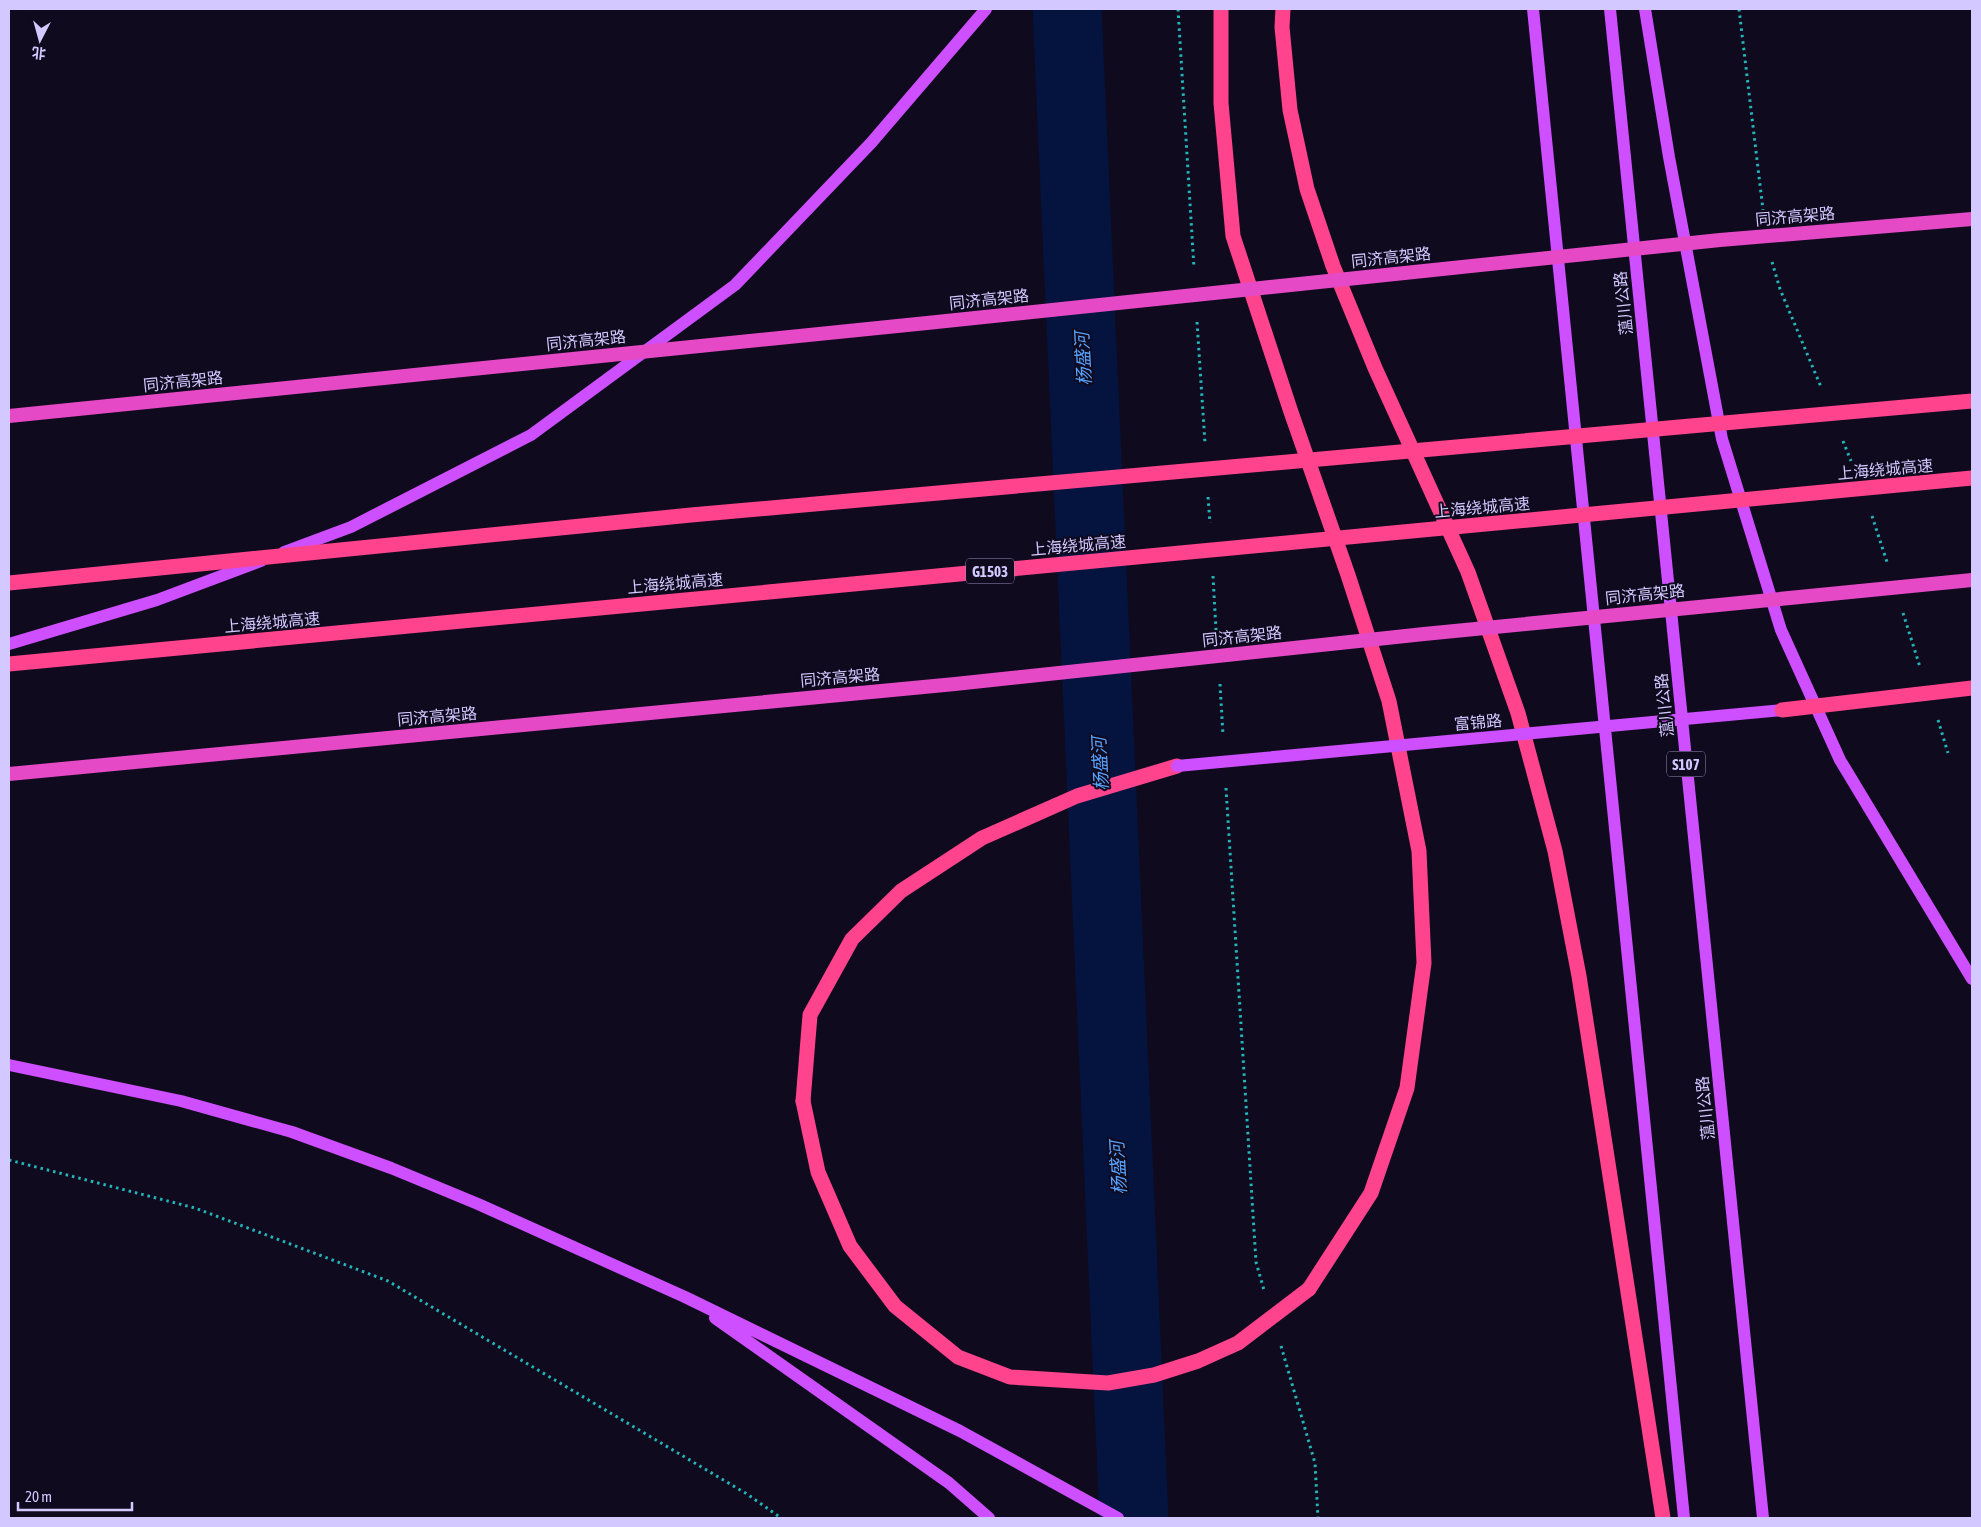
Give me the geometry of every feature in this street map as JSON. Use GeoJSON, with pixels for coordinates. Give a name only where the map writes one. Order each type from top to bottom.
{"type":"FeatureCollection","features":[{"type":"Feature","properties":{"kind":"highway"},"geometry":{"type":"LineString","coordinates":[[1177,766],[1077,796],[982,838],[901,891],[852,939],[810,1015],[803,1101],[818,1172],[850,1246],[895,1306],[958,1357],[1010,1377],[1108,1383],[1154,1375],[1198,1361],[1238,1343],[1309,1289],[1371,1194],[1407,1088],[1424,963],[1419,851],[1388,701],[1348,575],[1291,412],[1233,236],[1221,103],[1221,9]]}},
{"type":"Feature","properties":{"kind":"highway"},"geometry":{"type":"LineString","coordinates":[[1283,9],[1282,27],[1290,110],[1307,188],[1333,266],[1375,368],[1468,572],[1518,713],[1555,851],[1589,1035],[1663,1518]]}},
{"type":"Feature","properties":{"kind":"highway","name":"同济高架路"},"geometry":{"type":"LineString","coordinates":[[9,416],[1720,240],[1972,219]]}},
{"type":"Feature","properties":{"kind":"highway"},"geometry":{"type":"LineString","coordinates":[[9,583],[691,515],[1972,401]]}},
{"type":"Feature","properties":{"kind":"highway","name":"上海绕城高速"},"geometry":{"type":"LineString","coordinates":[[9,664],[1972,478]]}},
{"type":"Feature","properties":{"kind":"highway","name":"同济高架路"},"geometry":{"type":"LineString","coordinates":[[9,774],[945,685],[1424,634],[1972,580]]}},
{"type":"Feature","properties":{"kind":"highway"},"geometry":{"type":"LineString","coordinates":[[1782,710],[1972,688]]}},
{"type":"Feature","properties":{"kind":"main road"},"geometry":{"type":"LineString","coordinates":[[9,644],[157,600],[351,527],[531,435],[735,285],[872,143],[986,9]]}},
{"type":"Feature","properties":{"kind":"main road"},"geometry":{"type":"LineString","coordinates":[[1533,9],[1684,1518]]}},
{"type":"Feature","properties":{"kind":"main road","name":"蕰川公路"},"geometry":{"type":"LineString","coordinates":[[1610,9],[1763,1518]]}},
{"type":"Feature","properties":{"kind":"main road"},"geometry":{"type":"LineString","coordinates":[[1645,9],[1669,157],[1722,439],[1781,630],[1840,760],[1972,979]]}},
{"type":"Feature","properties":{"kind":"main road","name":"富锦路"},"geometry":{"type":"LineString","coordinates":[[1177,766],[1782,710]]}},
{"type":"Feature","properties":{"kind":"main road"},"geometry":{"type":"LineString","coordinates":[[9,1065],[181,1101],[292,1132],[391,1168],[478,1204],[685,1297],[960,1431],[1118,1518]]}},
{"type":"Feature","properties":{"kind":"main road"},"geometry":{"type":"LineString","coordinates":[[685,1297],[949,1483],[988,1518]]}},
{"type":"Feature","properties":{"kind":"path"},"geometry":{"type":"LineString","coordinates":[[9,1160],[195,1208],[388,1281],[747,1494],[781,1518]]}},
{"type":"Feature","properties":{"kind":"waterway","name":"杨盛河"},"geometry":{"type":"LineString","coordinates":[[1067,9],[1134,1518]]}}]}
